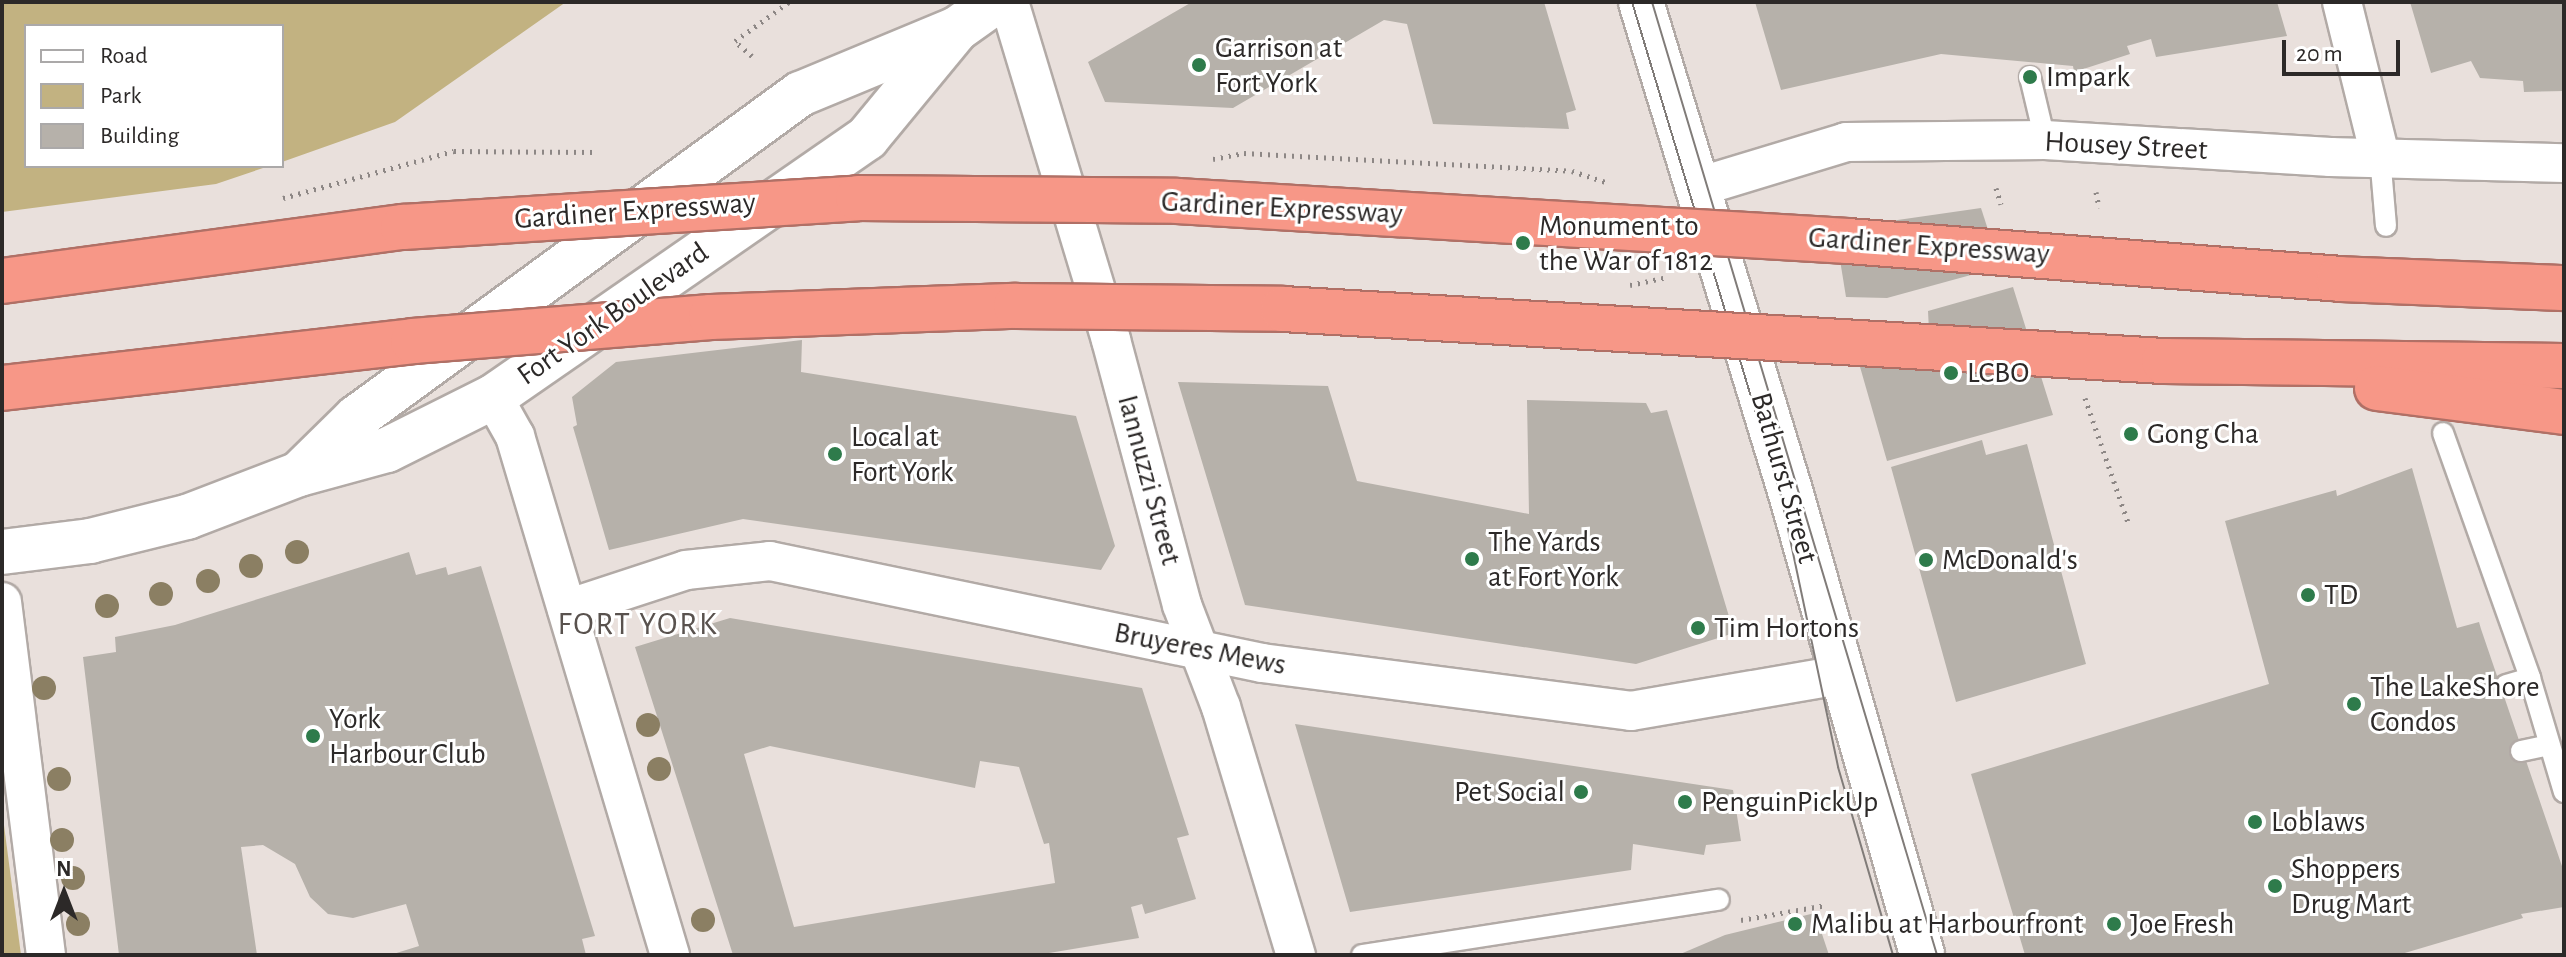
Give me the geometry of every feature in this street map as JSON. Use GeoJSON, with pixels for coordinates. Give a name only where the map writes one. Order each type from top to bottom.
{"type":"FeatureCollection","features":[{"type":"Feature","properties":{"kind":"highway","name":"Gardiner Expressway"},"geometry":{"type":"LineString","coordinates":[[2,281],[403,227],[858,198],[1193,202],[1879,243],[2339,279],[2564,288]]}},
{"type":"Feature","properties":{"kind":"highway"},"geometry":{"type":"LineString","coordinates":[[2339,279],[2564,264]]}},
{"type":"Feature","properties":{"kind":"highway"},"geometry":{"type":"LineString","coordinates":[[2,388],[442,338],[711,317],[1016,306],[1283,309],[2164,361],[2564,366]]}},
{"type":"Feature","properties":{"kind":"highway"},"geometry":{"type":"LineString","coordinates":[[2164,361],[2564,412]]}},
{"type":"Feature","properties":{"kind":"street","name":"Fort York Boulevard"},"geometry":{"type":"LineString","coordinates":[[299,474],[356,418],[800,94],[957,29],[995,2]]}},
{"type":"Feature","properties":{"kind":"street","name":"Iannuzzi Street"},"geometry":{"type":"LineString","coordinates":[[1009,2],[1198,650],[1221,707],[1296,955]]}},
{"type":"Feature","properties":{"kind":"street","name":"Bathurst Street"},"geometry":{"type":"LineString","coordinates":[[1641,2],[1695,188],[1791,494],[1922,955]]}},
{"type":"Feature","properties":{"kind":"street"},"geometry":{"type":"LineString","coordinates":[[2342,2],[2380,156]]}},
{"type":"Feature","properties":{"kind":"street","name":"Fort York Boulevard"},"geometry":{"type":"LineString","coordinates":[[2,552],[90,541],[187,517],[299,474],[387,450],[493,397],[867,138],[957,29]]}},
{"type":"Feature","properties":{"kind":"street","name":"Housey Street"},"geometry":{"type":"LineString","coordinates":[[1695,188],[1846,142],[2045,140],[2564,163]]}},
{"type":"Feature","properties":{"kind":"street"},"geometry":{"type":"LineString","coordinates":[[493,397],[515,436],[670,955]]}},
{"type":"Feature","properties":{"kind":"street","name":"Bruyeres Mews"},"geometry":{"type":"LineString","coordinates":[[567,609],[686,570],[770,561],[1198,650],[1631,711],[1840,675]]}},
{"type":"Feature","properties":{"kind":"street"},"geometry":{"type":"LineString","coordinates":[[2,602],[46,955]]}},
{"type":"Feature","properties":{"kind":"lane"},"geometry":{"type":"LineString","coordinates":[[2030,77],[2045,140]]}},
{"type":"Feature","properties":{"kind":"lane"},"geometry":{"type":"LineString","coordinates":[[2380,156],[2386,226]]}},
{"type":"Feature","properties":{"kind":"lane"},"geometry":{"type":"LineString","coordinates":[[2443,433],[2530,678],[2564,792]]}},
{"type":"Feature","properties":{"kind":"lane"},"geometry":{"type":"LineString","coordinates":[[2501,688],[2530,678]]}},
{"type":"Feature","properties":{"kind":"lane"},"geometry":{"type":"LineString","coordinates":[[2521,751],[2549,745]]}},
{"type":"Feature","properties":{"kind":"lane"},"geometry":{"type":"LineString","coordinates":[[1362,955],[1719,900]]}},
{"type":"Feature","properties":{"kind":"path"},"geometry":{"type":"LineString","coordinates":[[752,56],[735,41],[789,2]]}},
{"type":"Feature","properties":{"kind":"path"},"geometry":{"type":"LineString","coordinates":[[270,202],[454,151],[598,152]]}},
{"type":"Feature","properties":{"kind":"path"},"geometry":{"type":"LineString","coordinates":[[1198,162],[1244,153],[1572,171],[1616,186]]}},
{"type":"Feature","properties":{"kind":"path"},"geometry":{"type":"LineString","coordinates":[[1996,188],[2001,204]]}},
{"type":"Feature","properties":{"kind":"path"},"geometry":{"type":"LineString","coordinates":[[2096,192],[2099,208]]}},
{"type":"Feature","properties":{"kind":"path"},"geometry":{"type":"LineString","coordinates":[[1624,286],[1668,277]]}},
{"type":"Feature","properties":{"kind":"path"},"geometry":{"type":"LineString","coordinates":[[2081,383],[2129,525]]}},
{"type":"Feature","properties":{"kind":"path"},"geometry":{"type":"LineString","coordinates":[[1719,900],[1723,924],[1827,905]]}},
{"type":"Feature","properties":{"kind":"green space"},"geometry":{"type":"Polygon","coordinates":[[[2,2],[566,2],[395,122],[284,161],[284,24],[24,24],[24,168],[263,168],[216,184],[2,212],[2,2]]]}},
{"type":"Feature","properties":{"kind":"green space"},"geometry":{"type":"Polygon","coordinates":[[[2,810],[21,955],[2,955],[2,810]]]}},
{"type":"Feature","properties":{"kind":"building","name":"Garrison at Fort York"},"geometry":{"type":"Polygon","coordinates":[[[1192,2],[1544,2],[1576,110],[1566,113],[1569,129],[1433,124],[1407,24],[1384,20],[1233,108],[1105,102],[1088,62],[1192,2]]]}},
{"type":"Feature","properties":{"kind":"building"},"geometry":{"type":"Polygon","coordinates":[[[1755,2],[2277,2],[2287,36],[2156,57],[2151,39],[2127,46],[2130,54],[2074,72],[2073,66],[1941,54],[1781,90],[1755,2]]]}},
{"type":"Feature","properties":{"kind":"building"},"geometry":{"type":"Polygon","coordinates":[[[2410,2],[2562,2],[2564,91],[2524,92],[2523,81],[2480,78],[2471,61],[2431,73],[2410,2]]]}},
{"type":"Feature","properties":{"kind":"building"},"geometry":{"type":"Polygon","coordinates":[[[1981,208],[2000,267],[1887,298],[1846,297],[1835,229],[1981,208]]]}},
{"type":"Feature","properties":{"kind":"building","name":"LCBO"},"geometry":{"type":"Polygon","coordinates":[[[2013,287],[2053,415],[1887,461],[1850,332],[1929,331],[1928,311],[2013,287]]]}},
{"type":"Feature","properties":{"kind":"building","name":"Local at Fort York"},"geometry":{"type":"Polygon","coordinates":[[[802,340],[801,372],[1076,416],[1115,546],[1101,570],[743,519],[609,550],[573,427],[577,425],[572,397],[616,362],[802,340]]]}},
{"type":"Feature","properties":{"kind":"building","name":"The Yards at Fort York"},"geometry":{"type":"Polygon","coordinates":[[[1178,382],[1328,386],[1357,481],[1529,514],[1527,400],[1646,403],[1651,413],[1667,410],[1734,633],[1636,664],[1245,605],[1178,382]]]}},
{"type":"Feature","properties":{"kind":"building"},"geometry":{"type":"Polygon","coordinates":[[[1982,440],[1986,455],[2027,444],[2086,664],[1956,702],[1891,467],[1982,440]]]}},
{"type":"Feature","properties":{"kind":"building","name":"The LakeShore Condos"},"geometry":{"type":"Polygon","coordinates":[[[2412,468],[2457,628],[2479,622],[2564,872],[2564,907],[2521,914],[2523,918],[2398,955],[2025,955],[1971,774],[2269,684],[2225,521],[2336,490],[2337,496],[2412,468]]]}},
{"type":"Feature","properties":{"kind":"building","name":"York Harbour Club"},"geometry":{"type":"Polygon","coordinates":[[[409,552],[416,575],[446,567],[448,575],[481,566],[595,936],[582,939],[586,955],[390,955],[419,946],[406,904],[353,918],[328,914],[310,897],[295,864],[263,845],[241,847],[257,955],[119,955],[83,657],[116,652],[115,637],[175,625],[409,552]]]}},
{"type":"Feature","properties":{"kind":"building"},"geometry":{"type":"Polygon","coordinates":[[[730,618],[1142,688],[1189,835],[1177,838],[1196,899],[1145,914],[1142,904],[1131,907],[1139,938],[1037,955],[733,955],[635,647],[730,618]],[[770,746],[744,754],[794,927],[1055,883],[1049,843],[1044,844],[1019,767],[980,761],[975,788],[770,746]]]}},
{"type":"Feature","properties":{"kind":"building"},"geometry":{"type":"Polygon","coordinates":[[[1295,724],[1733,790],[1741,841],[1706,845],[1704,855],[1633,844],[1631,870],[1350,912],[1295,724]]]}},
{"type":"Feature","properties":{"kind":"building","name":"Malibu at Harbourfront"},"geometry":{"type":"Polygon","coordinates":[[[1815,913],[1829,955],[1678,955],[1725,935],[1815,913]]]}},
{"type":"Feature","properties":{"kind":"tram line"},"geometry":{"type":"LineString","coordinates":[[1632,2],[1781,496],[1838,767],[1893,955]]}},
{"type":"Feature","properties":{"kind":"tram line"},"geometry":{"type":"LineString","coordinates":[[1652,2],[1937,955]]}},
{"type":"Feature","properties":{"kind":"place","name":"Garrison at Fort York"},"geometry":{"type":"Point","coordinates":[1199,65]}},
{"type":"Feature","properties":{"kind":"place","name":"Impark"},"geometry":{"type":"Point","coordinates":[2030,77]}},
{"type":"Feature","properties":{"kind":"place","name":"Monument to the War of 1812"},"geometry":{"type":"Point","coordinates":[1523,243]}},
{"type":"Feature","properties":{"kind":"place","name":"LCBO"},"geometry":{"type":"Point","coordinates":[1951,373]}},
{"type":"Feature","properties":{"kind":"place","name":"Gong Cha"},"geometry":{"type":"Point","coordinates":[2131,434]}},
{"type":"Feature","properties":{"kind":"place","name":"Local at Fort York"},"geometry":{"type":"Point","coordinates":[835,454]}},
{"type":"Feature","properties":{"kind":"place","name":"The Yards at Fort York"},"geometry":{"type":"Point","coordinates":[1472,559]}},
{"type":"Feature","properties":{"kind":"place","name":"McDonald's"},"geometry":{"type":"Point","coordinates":[1926,560]}},
{"type":"Feature","properties":{"kind":"place","name":"TD"},"geometry":{"type":"Point","coordinates":[2308,595]}},
{"type":"Feature","properties":{"kind":"place","name":"Tim Hortons"},"geometry":{"type":"Point","coordinates":[1698,628]}},
{"type":"Feature","properties":{"kind":"place","name":"The LakeShore Condos"},"geometry":{"type":"Point","coordinates":[2354,704]}},
{"type":"Feature","properties":{"kind":"place","name":"York Harbour Club"},"geometry":{"type":"Point","coordinates":[313,736]}},
{"type":"Feature","properties":{"kind":"place","name":"Pet Social"},"geometry":{"type":"Point","coordinates":[1581,792]}},
{"type":"Feature","properties":{"kind":"place","name":"PenguinPickUp"},"geometry":{"type":"Point","coordinates":[1685,802]}},
{"type":"Feature","properties":{"kind":"place","name":"Loblaws"},"geometry":{"type":"Point","coordinates":[2255,822]}},
{"type":"Feature","properties":{"kind":"place","name":"Shoppers Drug Mart"},"geometry":{"type":"Point","coordinates":[2275,886]}},
{"type":"Feature","properties":{"kind":"place","name":"Malibu at Harbourfront"},"geometry":{"type":"Point","coordinates":[1795,924]}},
{"type":"Feature","properties":{"kind":"place","name":"Joe Fresh"},"geometry":{"type":"Point","coordinates":[2114,924]}},
{"type":"Feature","properties":{"kind":"district","name":"FORT YORK"},"geometry":{"type":"Point","coordinates":[638,624]}}]}
